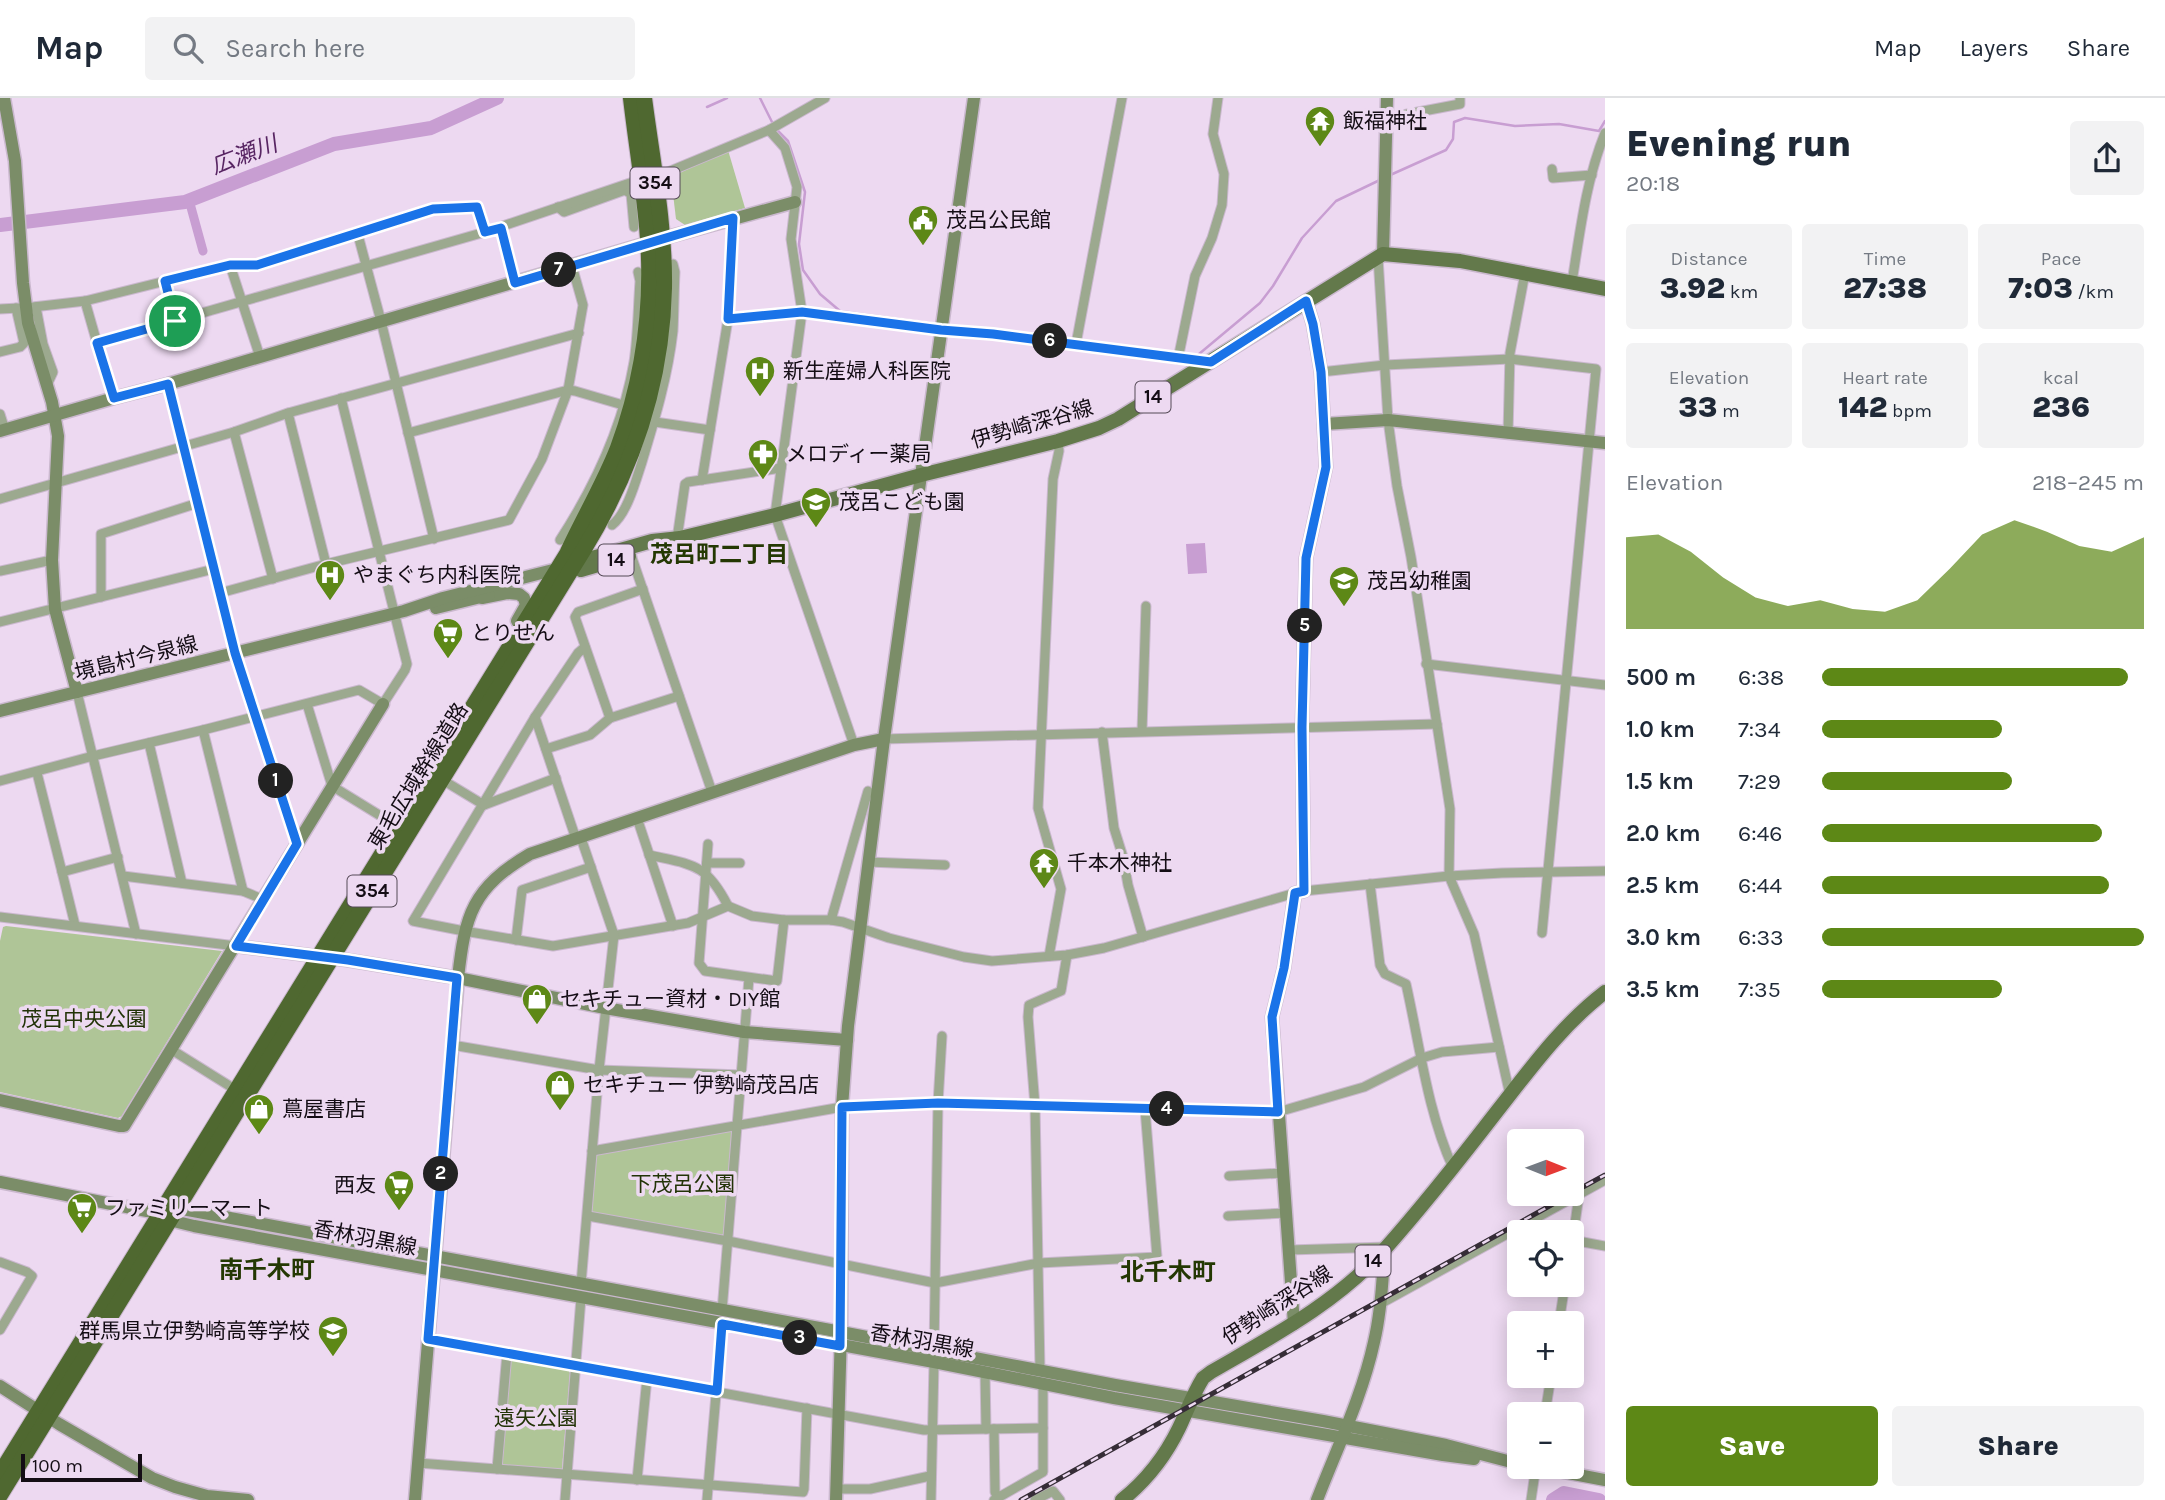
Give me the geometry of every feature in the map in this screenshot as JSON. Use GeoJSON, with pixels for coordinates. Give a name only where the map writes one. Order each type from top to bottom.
{"type":"FeatureCollection","features":[{"type":"Feature","properties":{"kind":"highway","name":"東毛広域幹線道路"},"geometry":{"type":"LineString","coordinates":[[631,98],[642,132]]}},
{"type":"Feature","properties":{"kind":"highway","name":"東毛広域幹線道路"},"geometry":{"type":"LineString","coordinates":[[0,1474],[43,1414],[169,1214],[325,957],[397,826],[499,662],[605,512],[629,461],[644,418],[663,314],[664,286],[655,241],[642,132],[644,98]]}},
{"type":"Feature","properties":{"kind":"highway","name":"東毛広域幹線道路"},"geometry":{"type":"LineString","coordinates":[[169,1214],[236,1090],[441,779],[563,571],[566,554],[582,515],[604,480],[631,406],[655,241]]}},
{"type":"Feature","properties":{"kind":"highway","name":"東毛広域幹線道路"},"geometry":{"type":"LineString","coordinates":[[0,1495],[43,1414]]}},
{"type":"Feature","properties":{"kind":"main road"},"geometry":{"type":"LineString","coordinates":[[1380,255],[1461,261],[1605,289]]}},
{"type":"Feature","properties":{"kind":"main road","name":"伊勢崎深谷線"},"geometry":{"type":"LineString","coordinates":[[563,571],[1099,428],[1211,362],[1380,255]]}},
{"type":"Feature","properties":{"kind":"main road","name":"伊勢崎深谷線"},"geometry":{"type":"LineString","coordinates":[[563,571],[652,541],[680,538]]}},
{"type":"Feature","properties":{"kind":"main road","name":"伊勢崎深谷線"},"geometry":{"type":"LineString","coordinates":[[1122,1500],[1138,1488],[1156,1467],[1171,1444],[1203,1378],[1294,1324],[1351,1283],[1385,1248],[1453,1168],[1555,1037],[1605,992]]}},
{"type":"Feature","properties":{"kind":"street"},"geometry":{"type":"LineString","coordinates":[[4,98],[15,163],[27,323],[55,415],[58,450],[51,560],[55,609],[136,934]]}},
{"type":"Feature","properties":{"kind":"street"},"geometry":{"type":"LineString","coordinates":[[663,174],[773,127],[825,98]]}},
{"type":"Feature","properties":{"kind":"street"},"geometry":{"type":"LineString","coordinates":[[930,1476],[836,1494],[841,1332],[842,1107],[859,927],[974,98]]}},
{"type":"Feature","properties":{"kind":"street"},"geometry":{"type":"LineString","coordinates":[[1076,344],[1122,98]]}},
{"type":"Feature","properties":{"kind":"street"},"geometry":{"type":"LineString","coordinates":[[1178,359],[1195,275],[1212,238],[1222,205],[1224,174],[1213,134],[1218,98]]}},
{"type":"Feature","properties":{"kind":"street"},"geometry":{"type":"LineString","coordinates":[[1387,98],[1380,255],[1388,420],[1450,809],[1449,876],[1474,934],[1510,1095]]}},
{"type":"Feature","properties":{"kind":"street"},"geometry":{"type":"LineString","coordinates":[[1387,118],[1460,104],[1460,98]]}},
{"type":"Feature","properties":{"kind":"street"},"geometry":{"type":"LineString","coordinates":[[773,127],[785,148],[797,187],[791,239],[802,312],[775,515],[854,745]]}},
{"type":"Feature","properties":{"kind":"street"},"geometry":{"type":"LineString","coordinates":[[1573,282],[1582,216],[1596,157],[1605,133]]}},
{"type":"Feature","properties":{"kind":"street"},"geometry":{"type":"LineString","coordinates":[[1552,169],[1553,178],[1592,175]]}},
{"type":"Feature","properties":{"kind":"street"},"geometry":{"type":"LineString","coordinates":[[97,343],[501,228],[633,182]]}},
{"type":"Feature","properties":{"kind":"street"},"geometry":{"type":"LineString","coordinates":[[558,207],[564,212],[625,190],[631,194],[635,227]]}},
{"type":"Feature","properties":{"kind":"street"},"geometry":{"type":"LineString","coordinates":[[0,414],[3,430],[795,202]]}},
{"type":"Feature","properties":{"kind":"street"},"geometry":{"type":"LineString","coordinates":[[47,385],[53,372],[34,307],[85,301],[230,265],[257,265],[433,209],[477,207],[485,232]]}},
{"type":"Feature","properties":{"kind":"street"},"geometry":{"type":"LineString","coordinates":[[702,480],[728,319],[733,218]]}},
{"type":"Feature","properties":{"kind":"street"},"geometry":{"type":"LineString","coordinates":[[501,228],[515,283]]}},
{"type":"Feature","properties":{"kind":"street"},"geometry":{"type":"LineString","coordinates":[[358,234],[434,539]]}},
{"type":"Feature","properties":{"kind":"street"},"geometry":{"type":"LineString","coordinates":[[612,525],[632,492],[668,365],[674,304],[673,264]]}},
{"type":"Feature","properties":{"kind":"street"},"geometry":{"type":"LineString","coordinates":[[230,265],[260,357]]}},
{"type":"Feature","properties":{"kind":"street"},"geometry":{"type":"LineString","coordinates":[[220,593],[326,564],[509,520],[542,459],[568,390],[583,305],[572,266]]}},
{"type":"Feature","properties":{"kind":"street"},"geometry":{"type":"LineString","coordinates":[[560,540],[582,515],[608,449],[638,359],[638,272]]}},
{"type":"Feature","properties":{"kind":"street"},"geometry":{"type":"LineString","coordinates":[[1508,434],[1510,359],[1525,273]]}},
{"type":"Feature","properties":{"kind":"street"},"geometry":{"type":"LineString","coordinates":[[165,281],[175,321]]}},
{"type":"Feature","properties":{"kind":"street"},"geometry":{"type":"LineString","coordinates":[[664,286],[674,304]]}},
{"type":"Feature","properties":{"kind":"street"},"geometry":{"type":"LineString","coordinates":[[85,301],[114,398]]}},
{"type":"Feature","properties":{"kind":"street"},"geometry":{"type":"LineString","coordinates":[[1294,1324],[1272,1017],[1300,892],[1306,558],[1326,467],[1321,372],[1306,301]]}},
{"type":"Feature","properties":{"kind":"street"},"geometry":{"type":"LineString","coordinates":[[0,309],[18,308],[24,343],[20,348],[0,352]]}},
{"type":"Feature","properties":{"kind":"street"},"geometry":{"type":"LineString","coordinates":[[728,319],[802,312],[1211,362]]}},
{"type":"Feature","properties":{"kind":"street"},"geometry":{"type":"LineString","coordinates":[[0,499],[234,432],[288,413],[579,333]]}},
{"type":"Feature","properties":{"kind":"street"},"geometry":{"type":"LineString","coordinates":[[1321,372],[1385,365],[1510,359],[1596,369],[1542,933]]}},
{"type":"Feature","properties":{"kind":"street"},"geometry":{"type":"LineString","coordinates":[[168,384],[235,653],[297,844]]}},
{"type":"Feature","properties":{"kind":"street"},"geometry":{"type":"LineString","coordinates":[[408,433],[568,390],[623,405]]}},
{"type":"Feature","properties":{"kind":"street"},"geometry":{"type":"LineString","coordinates":[[0,1100],[122,1126],[127,1123],[262,899],[407,667],[400,612],[380,552],[341,398]]}},
{"type":"Feature","properties":{"kind":"street"},"geometry":{"type":"LineString","coordinates":[[288,413],[326,564]]}},
{"type":"Feature","properties":{"kind":"street"},"geometry":{"type":"LineString","coordinates":[[1324,424],[1388,420],[1605,443]]}},
{"type":"Feature","properties":{"kind":"street"},"geometry":{"type":"LineString","coordinates":[[654,422],[710,430]]}},
{"type":"Feature","properties":{"kind":"street"},"geometry":{"type":"LineString","coordinates":[[234,432],[272,579]]}},
{"type":"Feature","properties":{"kind":"street"},"geometry":{"type":"LineString","coordinates":[[1049,956],[1061,889],[1038,808],[1052,479],[1059,451],[1058,441]]}},
{"type":"Feature","properties":{"kind":"street"},"geometry":{"type":"LineString","coordinates":[[629,461],[646,447]]}},
{"type":"Feature","properties":{"kind":"street"},"geometry":{"type":"LineString","coordinates":[[680,538],[678,532],[685,484],[781,468]]}},
{"type":"Feature","properties":{"kind":"street"},"geometry":{"type":"LineString","coordinates":[[101,597],[102,534],[198,503]]}},
{"type":"Feature","properties":{"kind":"street"},"geometry":{"type":"LineString","coordinates":[[631,555],[712,792]]}},
{"type":"Feature","properties":{"kind":"street"},"geometry":{"type":"LineString","coordinates":[[0,572],[51,560]]}},
{"type":"Feature","properties":{"kind":"street"},"geometry":{"type":"LineString","coordinates":[[0,622],[214,569]]}},
{"type":"Feature","properties":{"kind":"street","name":"境島村今泉線"},"geometry":{"type":"LineString","coordinates":[[400,612],[441,608],[474,600],[563,571]]}},
{"type":"Feature","properties":{"kind":"street","name":"境島村今泉線"},"geometry":{"type":"LineString","coordinates":[[0,711],[400,612],[443,598],[563,571]]}},
{"type":"Feature","properties":{"kind":"street"},"geometry":{"type":"LineString","coordinates":[[610,718],[575,617],[578,612],[643,589]]}},
{"type":"Feature","properties":{"kind":"street"},"geometry":{"type":"LineString","coordinates":[[474,600],[515,593],[525,601],[525,608],[506,638],[499,662]]}},
{"type":"Feature","properties":{"kind":"street"},"geometry":{"type":"LineString","coordinates":[[1142,731],[1146,606]]}},
{"type":"Feature","properties":{"kind":"street"},"geometry":{"type":"LineString","coordinates":[[585,647],[578,653],[535,717],[413,921],[553,946],[673,926],[702,918],[728,906]]}},
{"type":"Feature","properties":{"kind":"street"},"geometry":{"type":"LineString","coordinates":[[1426,664],[1605,685]]}},
{"type":"Feature","properties":{"kind":"street"},"geometry":{"type":"LineString","coordinates":[[0,782],[359,690],[383,704]]}},
{"type":"Feature","properties":{"kind":"street"},"geometry":{"type":"LineString","coordinates":[[547,749],[590,735],[610,718],[679,696]]}},
{"type":"Feature","properties":{"kind":"street"},"geometry":{"type":"LineString","coordinates":[[307,704],[332,786],[397,826]]}},
{"type":"Feature","properties":{"kind":"street"},"geometry":{"type":"LineString","coordinates":[[535,717],[614,935],[599,1070],[565,1500]]}},
{"type":"Feature","properties":{"kind":"street"},"geometry":{"type":"LineString","coordinates":[[415,1500],[457,978],[469,914],[481,895],[502,874],[530,855],[854,745],[884,739],[1437,724]]}},
{"type":"Feature","properties":{"kind":"street"},"geometry":{"type":"LineString","coordinates":[[203,730],[243,891]]}},
{"type":"Feature","properties":{"kind":"street"},"geometry":{"type":"LineString","coordinates":[[1102,732],[1114,828],[1143,937]]}},
{"type":"Feature","properties":{"kind":"street"},"geometry":{"type":"LineString","coordinates":[[149,743],[182,883]]}},
{"type":"Feature","properties":{"kind":"street"},"geometry":{"type":"LineString","coordinates":[[37,773],[75,925]]}},
{"type":"Feature","properties":{"kind":"street"},"geometry":{"type":"LineString","coordinates":[[484,805],[556,778]]}},
{"type":"Feature","properties":{"kind":"street"},"geometry":{"type":"LineString","coordinates":[[441,779],[484,805]]}},
{"type":"Feature","properties":{"kind":"street"},"geometry":{"type":"LineString","coordinates":[[831,920],[868,791]]}},
{"type":"Feature","properties":{"kind":"street"},"geometry":{"type":"LineString","coordinates":[[637,818],[673,926]]}},
{"type":"Feature","properties":{"kind":"street"},"geometry":{"type":"LineString","coordinates":[[708,844],[699,962],[705,971],[777,981],[784,920]]}},
{"type":"Feature","properties":{"kind":"street"},"geometry":{"type":"LineString","coordinates":[[649,855],[706,868],[740,863]]}},
{"type":"Feature","properties":{"kind":"street"},"geometry":{"type":"LineString","coordinates":[[62,872],[118,857]]}},
{"type":"Feature","properties":{"kind":"street"},"geometry":{"type":"LineString","coordinates":[[868,862],[945,865]]}},
{"type":"Feature","properties":{"kind":"street"},"geometry":{"type":"LineString","coordinates":[[516,940],[522,890],[591,867]]}},
{"type":"Feature","properties":{"kind":"street"},"geometry":{"type":"LineString","coordinates":[[706,868],[728,906],[752,916],[784,920],[831,920],[889,938],[964,957],[992,961],[1067,956],[1104,948],[1300,892],[1449,876],[1605,871]]}},
{"type":"Feature","properties":{"kind":"street"},"geometry":{"type":"LineString","coordinates":[[123,876],[243,891],[262,899]]}},
{"type":"Feature","properties":{"kind":"street"},"geometry":{"type":"LineString","coordinates":[[1370,884],[1380,965],[1385,974],[1406,984],[1434,1120],[1453,1168]]}},
{"type":"Feature","properties":{"kind":"street"},"geometry":{"type":"LineString","coordinates":[[0,917],[325,957],[457,978],[605,1008],[744,1032],[847,1040]]}},
{"type":"Feature","properties":{"kind":"street"},"geometry":{"type":"LineString","coordinates":[[985,1372],[996,1499],[1043,1472],[1035,1106],[1028,1017],[1029,1005],[1060,991],[1067,956]]}},
{"type":"Feature","properties":{"kind":"street"},"geometry":{"type":"LineString","coordinates":[[707,1500],[750,978]]}},
{"type":"Feature","properties":{"kind":"street"},"geometry":{"type":"LineString","coordinates":[[930,1500],[938,1103],[942,1036]]}},
{"type":"Feature","properties":{"kind":"street"},"geometry":{"type":"LineString","coordinates":[[452,1045],[599,1070],[742,1075]]}},
{"type":"Feature","properties":{"kind":"street"},"geometry":{"type":"LineString","coordinates":[[592,1151],[842,1107],[938,1103],[1278,1112],[1364,1087],[1422,1058],[1442,1052],[1499,1046]]}},
{"type":"Feature","properties":{"kind":"street"},"geometry":{"type":"LineString","coordinates":[[172,1050],[236,1090]]}},
{"type":"Feature","properties":{"kind":"street"},"geometry":{"type":"LineString","coordinates":[[587,1216],[728,1241],[935,1283],[1039,1263],[1157,1257],[1145,1109]]}},
{"type":"Feature","properties":{"kind":"street"},"geometry":{"type":"LineString","coordinates":[[1229,1175],[1283,1173]]}},
{"type":"Feature","properties":{"kind":"street"},"geometry":{"type":"LineString","coordinates":[[1584,1192],[1605,1180]]}},
{"type":"Feature","properties":{"kind":"street","name":"香林羽黒線"},"geometry":{"type":"LineString","coordinates":[[0,1182],[722,1317],[841,1332],[985,1372],[1041,1377]]}},
{"type":"Feature","properties":{"kind":"street"},"geometry":{"type":"LineString","coordinates":[[1380,1304],[1559,1206]]}},
{"type":"Feature","properties":{"kind":"street"},"geometry":{"type":"LineString","coordinates":[[1228,1216],[1286,1213]]}},
{"type":"Feature","properties":{"kind":"street"},"geometry":{"type":"LineString","coordinates":[[1584,1244],[1605,1246]]}},
{"type":"Feature","properties":{"kind":"street"},"geometry":{"type":"LineString","coordinates":[[1289,1250],[1385,1248],[1374,1343],[1317,1500]]}},
{"type":"Feature","properties":{"kind":"street"},"geometry":{"type":"LineString","coordinates":[[0,1262],[32,1276],[0,1330]]}},
{"type":"Feature","properties":{"kind":"street","name":"香林羽黒線"},"geometry":{"type":"LineString","coordinates":[[722,1317],[840,1346],[934,1356],[1344,1431],[1443,1455],[1507,1463]]}},
{"type":"Feature","properties":{"kind":"street"},"geometry":{"type":"LineString","coordinates":[[428,1339],[932,1431],[1043,1428]]}},
{"type":"Feature","properties":{"kind":"street"},"geometry":{"type":"LineString","coordinates":[[497,1469],[507,1353]]}},
{"type":"Feature","properties":{"kind":"street"},"geometry":{"type":"LineString","coordinates":[[638,1480],[647,1378]]}},
{"type":"Feature","properties":{"kind":"street"},"geometry":{"type":"LineString","coordinates":[[0,1385],[43,1414],[152,1478],[175,1488],[207,1496],[248,1500]]}},
{"type":"Feature","properties":{"kind":"street"},"geometry":{"type":"LineString","coordinates":[[418,1464],[803,1492],[807,1408]]}},
{"type":"Feature","properties":{"kind":"street"},"geometry":{"type":"LineString","coordinates":[[1584,1476],[1605,1480]]}},
{"type":"Feature","properties":{"kind":"street"},"geometry":{"type":"LineString","coordinates":[[1534,1499],[1535,1479]]}},
{"type":"Feature","properties":{"kind":"street"},"geometry":{"type":"LineString","coordinates":[[1035,1500],[1053,1491],[1060,1500]]}},
{"type":"Feature","properties":{"kind":"green space"},"geometry":{"type":"Polygon","coordinates":[[[728,150],[745,208],[685,225],[676,219],[671,177],[728,150]]]}},
{"type":"Feature","properties":{"kind":"green space","name":"茂呂中央公園"},"geometry":{"type":"Polygon","coordinates":[[[3,927],[222,951],[122,1116],[118,1118],[0,1092],[0,941],[3,927]]]}},
{"type":"Feature","properties":{"kind":"green space","name":"下茂呂公園"},"geometry":{"type":"Polygon","coordinates":[[[732,1130],[725,1233],[720,1236],[592,1211],[598,1154],[732,1130]]]}},
{"type":"Feature","properties":{"kind":"green space","name":"遠矢公園"},"geometry":{"type":"Polygon","coordinates":[[[513,1359],[568,1369],[570,1373],[562,1469],[559,1471],[503,1467],[501,1463],[513,1359]]]}},
{"type":"Feature","properties":{"kind":"shaded area"},"geometry":{"type":"Polygon","coordinates":[[[1205,543],[1207,573],[1188,574],[1186,544],[1205,543]]]}},
{"type":"Feature","properties":{"kind":"waterway","name":"広瀬川"},"geometry":{"type":"LineString","coordinates":[[0,225],[185,202],[334,144],[431,128],[497,98]]}},
{"type":"Feature","properties":{"kind":"waterway"},"geometry":{"type":"LineString","coordinates":[[707,107],[727,98]]}},
{"type":"Feature","properties":{"kind":"waterway"},"geometry":{"type":"LineString","coordinates":[[760,98],[773,124]]}},
{"type":"Feature","properties":{"kind":"waterway"},"geometry":{"type":"LineString","coordinates":[[1388,176],[1446,150],[1453,139],[1454,122],[1465,118],[1515,126],[1559,124],[1599,131],[1605,121]]}},
{"type":"Feature","properties":{"kind":"waterway"},"geometry":{"type":"LineString","coordinates":[[777,130],[788,141],[805,192],[799,244],[803,270],[820,294],[840,311],[937,324]]}},
{"type":"Feature","properties":{"kind":"waterway"},"geometry":{"type":"LineString","coordinates":[[1199,354],[1260,303],[1302,238],[1336,201],[1382,179]]}},
{"type":"Feature","properties":{"kind":"waterway"},"geometry":{"type":"LineString","coordinates":[[189,200],[203,251]]}},
{"type":"Feature","properties":{"kind":"waterway"},"geometry":{"type":"LineString","coordinates":[[1553,1500],[1564,1493],[1599,1500]]}},
{"type":"Feature","properties":{"kind":"railway"},"geometry":{"type":"LineString","coordinates":[[1584,1186],[1605,1175]]}},
{"type":"Feature","properties":{"kind":"railway"},"geometry":{"type":"LineString","coordinates":[[1021,1500],[1549,1206]]}},
{"type":"Feature","properties":{"kind":"place","name":"飯福神社"},"geometry":{"type":"Point","coordinates":[1320,148]}},
{"type":"Feature","properties":{"kind":"place","name":"茂呂公民館"},"geometry":{"type":"Point","coordinates":[923,247]}},
{"type":"Feature","properties":{"kind":"place","name":"新生産婦人科医院"},"geometry":{"type":"Point","coordinates":[760,398]}},
{"type":"Feature","properties":{"kind":"place","name":"メロディー薬局"},"geometry":{"type":"Point","coordinates":[763,481]}},
{"type":"Feature","properties":{"kind":"place","name":"茂呂こども園"},"geometry":{"type":"Point","coordinates":[816,529]}},
{"type":"Feature","properties":{"kind":"place","name":"やまぐち内科医院"},"geometry":{"type":"Point","coordinates":[330,602]}},
{"type":"Feature","properties":{"kind":"place","name":"茂呂幼稚園"},"geometry":{"type":"Point","coordinates":[1344,608]}},
{"type":"Feature","properties":{"kind":"place","name":"とりせん"},"geometry":{"type":"Point","coordinates":[448,660]}},
{"type":"Feature","properties":{"kind":"place","name":"千本木神社"},"geometry":{"type":"Point","coordinates":[1044,890]}},
{"type":"Feature","properties":{"kind":"place","name":"セキチュー資材・DIY館"},"geometry":{"type":"Point","coordinates":[537,1026]}},
{"type":"Feature","properties":{"kind":"place","name":"セキチュー 伊勢崎茂呂店"},"geometry":{"type":"Point","coordinates":[560,1112]}},
{"type":"Feature","properties":{"kind":"place","name":"蔦屋書店"},"geometry":{"type":"Point","coordinates":[259,1136]}},
{"type":"Feature","properties":{"kind":"place","name":"西友"},"geometry":{"type":"Point","coordinates":[399,1212]}},
{"type":"Feature","properties":{"kind":"place","name":"ファミリーマート"},"geometry":{"type":"Point","coordinates":[82,1235]}},
{"type":"Feature","properties":{"kind":"place","name":"群馬県立伊勢崎高等学校"},"geometry":{"type":"Point","coordinates":[333,1358]}},
{"type":"Feature","properties":{"kind":"district","name":"茂呂町二丁目"},"geometry":{"type":"Point","coordinates":[719,554]}},
{"type":"Feature","properties":{"kind":"district","name":"南千木町"},"geometry":{"type":"Point","coordinates":[267,1270]}},
{"type":"Feature","properties":{"kind":"district","name":"北千木町"},"geometry":{"type":"Point","coordinates":[1168,1272]}},
{"type":"Feature","properties":{"kind":"route"},"geometry":{"type":"LineString","coordinates":[[477,207],[485,232],[501,228],[515,283],[733,218],[728,319],[802,312],[1211,362],[1306,301],[1321,372],[1326,467],[1306,558],[1302,727],[1304,891],[1295,893],[1284,968],[1273,1007],[1272,1036],[1278,1112],[938,1103],[842,1107],[840,1346],[722,1324],[717,1391],[428,1339],[457,978],[348,960],[236,946],[297,844],[235,653],[168,384],[114,398],[97,343],[175,321],[165,281],[230,265],[257,265],[433,209],[477,207]]}}]}
